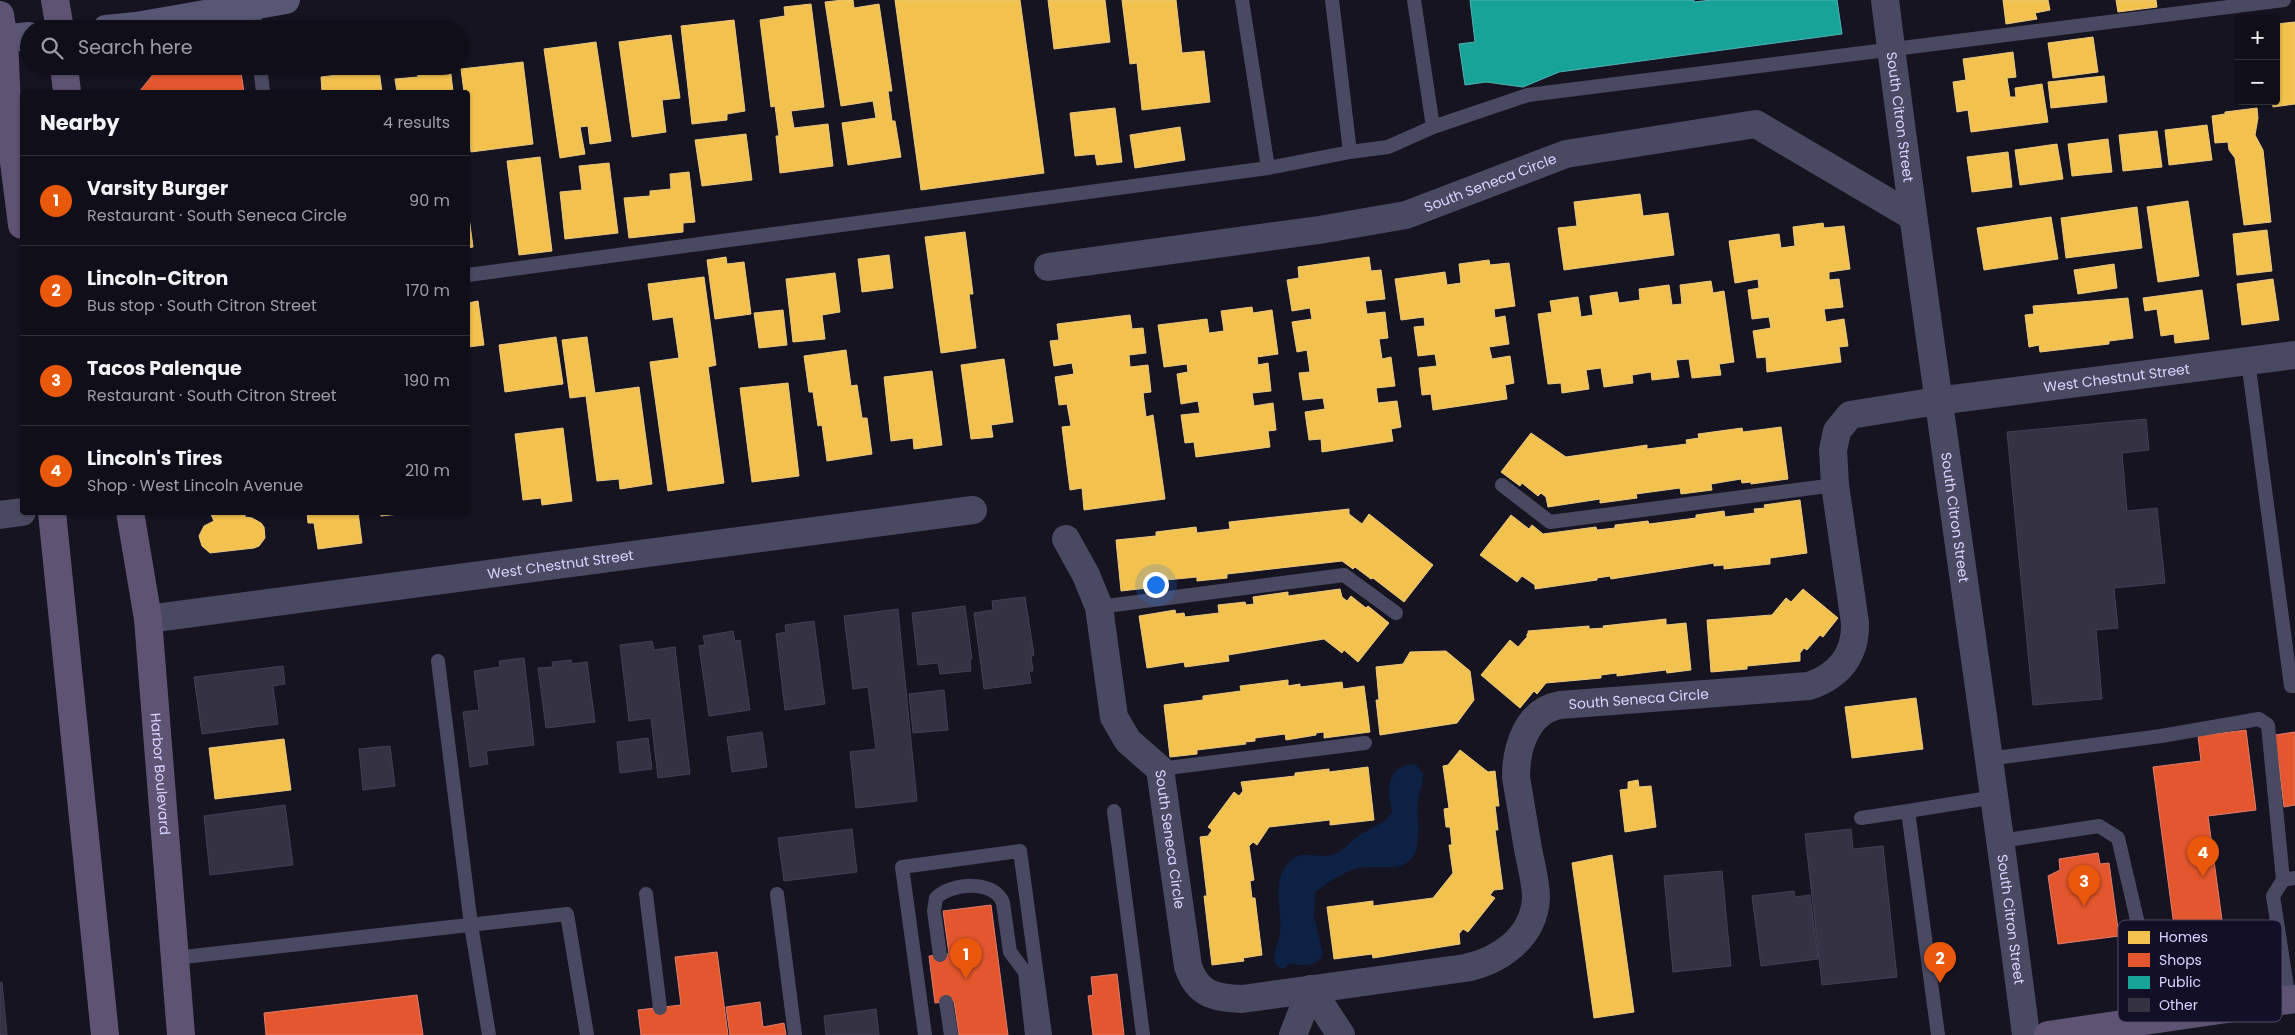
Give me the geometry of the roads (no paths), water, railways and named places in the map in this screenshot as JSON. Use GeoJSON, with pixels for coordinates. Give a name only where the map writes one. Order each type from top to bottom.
{"type":"FeatureCollection","features":[{"type":"Feature","properties":{"kind":"main road"},"geometry":{"type":"LineString","coordinates":[[56,0],[59,20]]}},
{"type":"Feature","properties":{"kind":"main road"},"geometry":{"type":"LineString","coordinates":[[215,20],[255,17],[286,0]]}},
{"type":"Feature","properties":{"kind":"main road"},"geometry":{"type":"LineString","coordinates":[[8,32],[7,107],[20,209]]}},
{"type":"Feature","properties":{"kind":"main road"},"geometry":{"type":"LineString","coordinates":[[65,75],[67,90]]}},
{"type":"Feature","properties":{"kind":"main road"},"geometry":{"type":"LineString","coordinates":[[52,515],[105,1035]]}},
{"type":"Feature","properties":{"kind":"main road","name":"Harbor Boulevard"},"geometry":{"type":"LineString","coordinates":[[131,515],[148,619],[181,1035]]}},
{"type":"Feature","properties":{"kind":"main road"},"geometry":{"type":"LineString","coordinates":[[2048,1035],[2137,1022]]}},
{"type":"Feature","properties":{"kind":"street","name":"South Citron Street"},"geometry":{"type":"LineString","coordinates":[[1885,0],[1937,401],[2001,841],[2026,1035]]}},
{"type":"Feature","properties":{"kind":"street","name":"South Seneca Circle"},"geometry":{"type":"LineString","coordinates":[[1048,267],[1320,230],[1406,215],[1566,154],[1756,124],[1912,216]]}},
{"type":"Feature","properties":{"kind":"street","name":"West Chestnut Street"},"geometry":{"type":"LineString","coordinates":[[1937,401],[2295,355]]}},
{"type":"Feature","properties":{"kind":"street","name":"South Seneca Circle"},"geometry":{"type":"LineString","coordinates":[[1066,539],[1086,575],[1099,607],[1114,717],[1128,740],[1160,769],[1188,966],[1193,979],[1201,989],[1226,998],[1242,999],[1482,965],[1495,959],[1518,941],[1532,918],[1536,897],[1516,777],[1516,762],[1521,741],[1526,731],[1542,712],[1550,707],[1809,686],[1822,682],[1843,666],[1854,646],[1855,623],[1835,485],[1832,450],[1834,438],[1843,422],[1850,415],[1937,401]]}},
{"type":"Feature","properties":{"kind":"street","name":"West Chestnut Street"},"geometry":{"type":"LineString","coordinates":[[148,619],[973,510]]}},
{"type":"Feature","properties":{"kind":"street"},"geometry":{"type":"LineString","coordinates":[[0,515],[20,512]]}},
{"type":"Feature","properties":{"kind":"street"},"geometry":{"type":"LineString","coordinates":[[1293,1035],[1310,989]]}},
{"type":"Feature","properties":{"kind":"street"},"geometry":{"type":"LineString","coordinates":[[1310,989],[1341,1035]]}},
{"type":"Feature","properties":{"kind":"lane"},"geometry":{"type":"LineString","coordinates":[[1242,0],[1268,168]]}},
{"type":"Feature","properties":{"kind":"lane"},"geometry":{"type":"LineString","coordinates":[[1332,0],[1350,152]]}},
{"type":"Feature","properties":{"kind":"lane"},"geometry":{"type":"LineString","coordinates":[[1414,0],[1433,127]]}},
{"type":"Feature","properties":{"kind":"lane"},"geometry":{"type":"LineString","coordinates":[[470,276],[1268,168],[1350,152],[1388,147],[1433,127],[1528,95],[1891,51],[2284,0]]}},
{"type":"Feature","properties":{"kind":"lane"},"geometry":{"type":"LineString","coordinates":[[261,75],[263,90]]}},
{"type":"Feature","properties":{"kind":"lane"},"geometry":{"type":"LineString","coordinates":[[2248,361],[2291,686],[2295,686]]}},
{"type":"Feature","properties":{"kind":"lane"},"geometry":{"type":"LineString","coordinates":[[1502,484],[1550,522],[1835,485]]}},
{"type":"Feature","properties":{"kind":"lane"},"geometry":{"type":"LineString","coordinates":[[1099,607],[1344,575],[1396,613]]}},
{"type":"Feature","properties":{"kind":"lane"},"geometry":{"type":"LineString","coordinates":[[438,661],[470,925],[489,1035]]}},
{"type":"Feature","properties":{"kind":"lane"},"geometry":{"type":"LineString","coordinates":[[1988,759],[2161,736],[2259,720],[2268,725],[2289,879],[2273,896],[2277,920]]}},
{"type":"Feature","properties":{"kind":"lane"},"geometry":{"type":"LineString","coordinates":[[1160,769],[1365,743]]}},
{"type":"Feature","properties":{"kind":"lane"},"geometry":{"type":"LineString","coordinates":[[1861,818],[1994,797]]}},
{"type":"Feature","properties":{"kind":"lane"},"geometry":{"type":"LineString","coordinates":[[1114,811],[1143,1035]]}},
{"type":"Feature","properties":{"kind":"lane"},"geometry":{"type":"LineString","coordinates":[[1908,811],[1938,1035]]}},
{"type":"Feature","properties":{"kind":"lane"},"geometry":{"type":"LineString","coordinates":[[2001,841],[2099,826],[2118,838],[2137,920]]}},
{"type":"Feature","properties":{"kind":"lane"},"geometry":{"type":"LineString","coordinates":[[925,1035],[902,867],[1020,851],[1045,1035]]}},
{"type":"Feature","properties":{"kind":"lane"},"geometry":{"type":"LineString","coordinates":[[940,955],[934,911],[936,898],[948,890],[980,886],[988,887],[996,892],[1003,904],[1010,952],[1025,972],[1032,1035]]}},
{"type":"Feature","properties":{"kind":"lane"},"geometry":{"type":"LineString","coordinates":[[646,894],[660,1008]]}},
{"type":"Feature","properties":{"kind":"lane"},"geometry":{"type":"LineString","coordinates":[[777,894],[795,1035]]}},
{"type":"Feature","properties":{"kind":"lane"},"geometry":{"type":"LineString","coordinates":[[175,958],[567,914],[588,1035]]}},
{"type":"Feature","properties":{"kind":"lane"},"geometry":{"type":"LineString","coordinates":[[2282,945],[2292,1000]]}},
{"type":"Feature","properties":{"kind":"lane"},"geometry":{"type":"LineString","coordinates":[[946,1002],[951,1035]]}},
{"type":"Feature","properties":{"kind":"water"},"geometry":{"type":"Polygon","coordinates":[[[1409,764],[1416,765],[1423,773],[1418,799],[1418,835],[1415,853],[1410,860],[1397,867],[1363,868],[1349,871],[1315,892],[1314,916],[1323,954],[1313,964],[1289,964],[1284,969],[1280,967],[1277,965],[1275,958],[1280,932],[1278,896],[1280,878],[1284,869],[1290,861],[1301,855],[1327,856],[1338,853],[1357,837],[1386,819],[1392,811],[1389,789],[1392,776],[1401,767],[1409,764]]]}},
{"type":"Feature","properties":{"kind":"place","name":"Lincoln's Tires"},"geometry":{"type":"Point","coordinates":[2203,877]}},
{"type":"Feature","properties":{"kind":"place","name":"Tacos Palenque"},"geometry":{"type":"Point","coordinates":[2084,906]}},
{"type":"Feature","properties":{"kind":"place","name":"Varsity Burger"},"geometry":{"type":"Point","coordinates":[966,979]}},
{"type":"Feature","properties":{"kind":"place","name":"Lincoln-Citron"},"geometry":{"type":"Point","coordinates":[1940,983]}}]}
